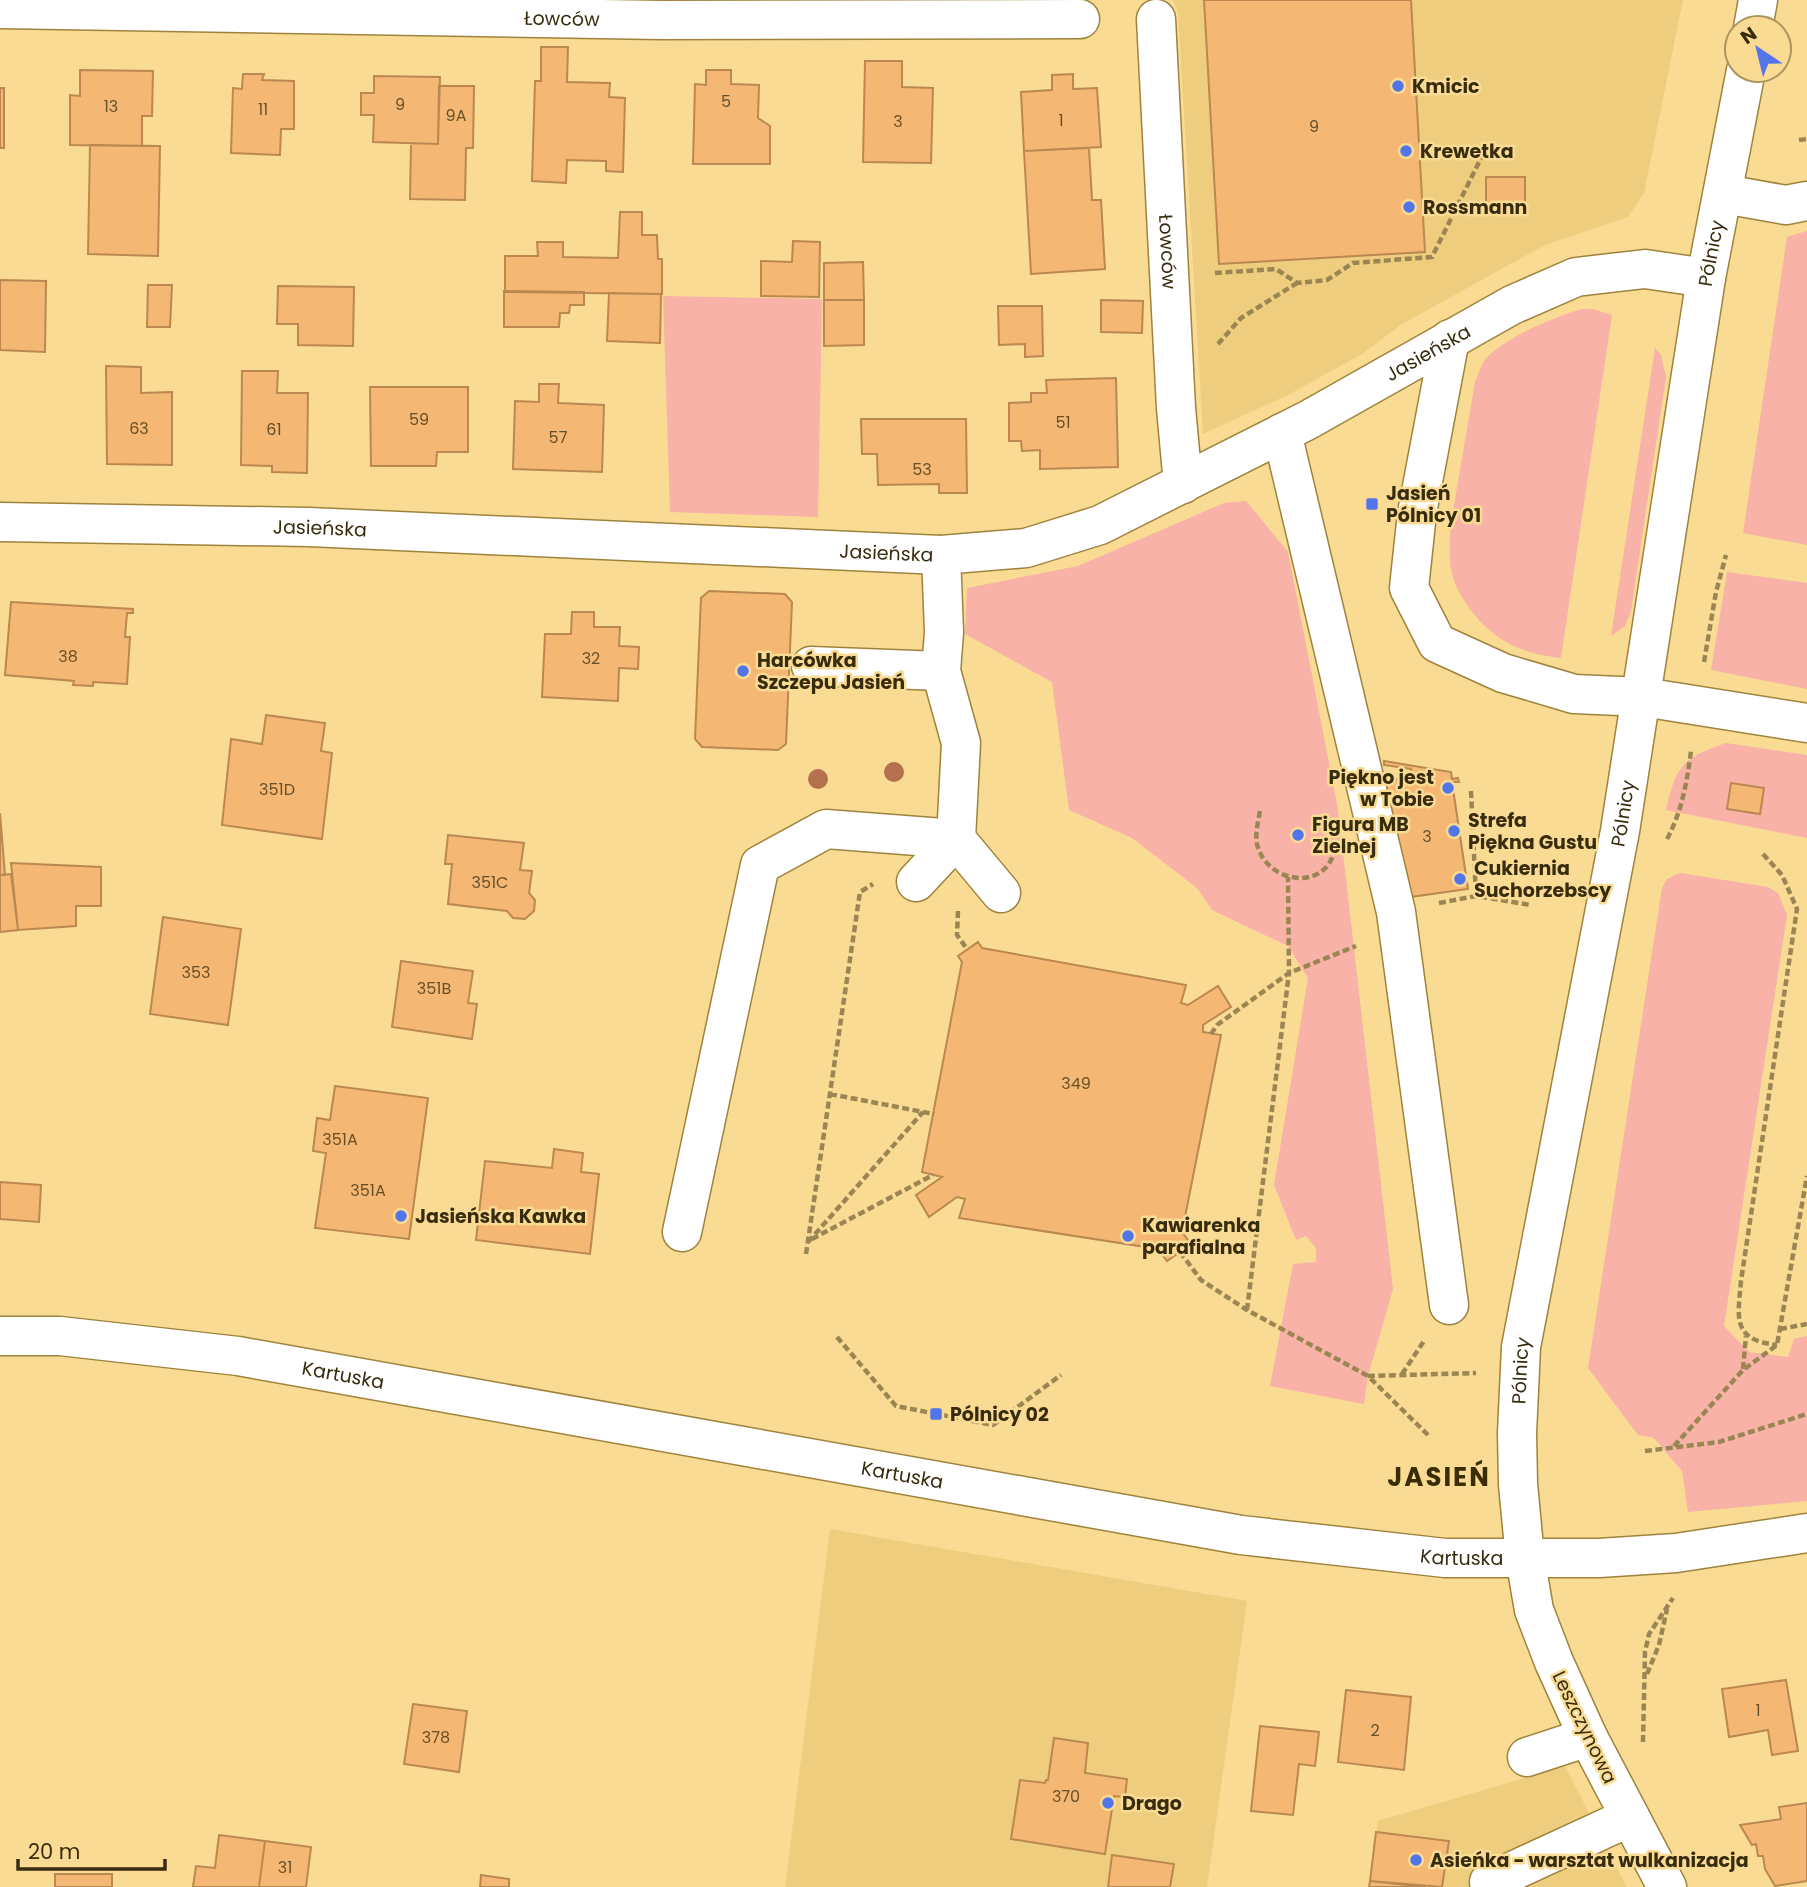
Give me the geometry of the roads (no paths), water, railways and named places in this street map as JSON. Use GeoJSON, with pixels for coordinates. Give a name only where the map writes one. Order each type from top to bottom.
{"type":"FeatureCollection","features":[{"type":"Feature","properties":{"kind":"street","name":"Łowców"},"geometry":{"type":"LineString","coordinates":[[0,9],[661,20],[1080,19]]}},
{"type":"Feature","properties":{"kind":"street","name":"Łowców"},"geometry":{"type":"LineString","coordinates":[[1156,19],[1176,408],[1183,484]]}},
{"type":"Feature","properties":{"kind":"street","name":"Pólnicy"},"geometry":{"type":"LineString","coordinates":[[1525,1558],[1517,1446],[1521,1347],[1620,831],[1643,697],[1706,278],[1744,84]]}},
{"type":"Feature","properties":{"kind":"street"},"geometry":{"type":"LineString","coordinates":[[1724,194],[1786,205],[1807,201]]}},
{"type":"Feature","properties":{"kind":"street","name":"Jasieńska"},"geometry":{"type":"LineString","coordinates":[[0,522],[309,527],[941,555],[1026,548],[1100,525],[1183,484],[1282,433],[1512,305],[1576,276],[1645,269],[1706,278]]}},
{"type":"Feature","properties":{"kind":"street"},"geometry":{"type":"LineString","coordinates":[[1450,339],[1418,513],[1409,588],[1437,643],[1503,673],[1574,694],[1643,697],[1807,723]]}},
{"type":"Feature","properties":{"kind":"street"},"geometry":{"type":"LineString","coordinates":[[1282,433],[1396,912],[1449,1306]]}},
{"type":"Feature","properties":{"kind":"street"},"geometry":{"type":"LineString","coordinates":[[916,882],[956,839],[961,743],[941,671],[944,632],[941,555]]}},
{"type":"Feature","properties":{"kind":"street"},"geometry":{"type":"LineString","coordinates":[[811,666],[941,671]]}},
{"type":"Feature","properties":{"kind":"street"},"geometry":{"type":"LineString","coordinates":[[682,1232],[760,865],[826,829],[956,839],[1000,893]]}},
{"type":"Feature","properties":{"kind":"street","name":"Kartuska"},"geometry":{"type":"LineString","coordinates":[[0,1336],[60,1336],[238,1356],[1241,1535],[1445,1558],[1599,1558],[1676,1553],[1807,1533]]}},
{"type":"Feature","properties":{"kind":"street","name":"Leszczynowa"},"geometry":{"type":"LineString","coordinates":[[1525,1558],[1534,1610],[1554,1662],[1588,1737],[1667,1887]]}},
{"type":"Feature","properties":{"kind":"street"},"geometry":{"type":"LineString","coordinates":[[1527,1757],[1588,1737]]}},
{"type":"Feature","properties":{"kind":"street"},"geometry":{"type":"LineString","coordinates":[[1489,1882],[1630,1817]]}},
{"type":"Feature","properties":{"kind":"place","name":"Kmicic"},"geometry":{"type":"Point","coordinates":[1398,86]}},
{"type":"Feature","properties":{"kind":"place","name":"Krewetka"},"geometry":{"type":"Point","coordinates":[1406,151]}},
{"type":"Feature","properties":{"kind":"place","name":"Rossmann"},"geometry":{"type":"Point","coordinates":[1409,207]}},
{"type":"Feature","properties":{"kind":"place","name":"Jasień Pólnicy 01"},"geometry":{"type":"Point","coordinates":[1372,504]}},
{"type":"Feature","properties":{"kind":"place","name":"Harcówka Szczepu Jasień"},"geometry":{"type":"Point","coordinates":[743,671]}},
{"type":"Feature","properties":{"kind":"place","name":"Piękno jest w Tobie"},"geometry":{"type":"Point","coordinates":[1448,788]}},
{"type":"Feature","properties":{"kind":"place","name":"Strefa Piękna Gustu"},"geometry":{"type":"Point","coordinates":[1454,831]}},
{"type":"Feature","properties":{"kind":"place","name":"Figura MB Zielnej"},"geometry":{"type":"Point","coordinates":[1298,835]}},
{"type":"Feature","properties":{"kind":"place","name":"Cukiernia Suchorzebscy"},"geometry":{"type":"Point","coordinates":[1460,879]}},
{"type":"Feature","properties":{"kind":"place","name":"Jasieńska Kawka"},"geometry":{"type":"Point","coordinates":[401,1216]}},
{"type":"Feature","properties":{"kind":"place","name":"Kawiarenka parafialna"},"geometry":{"type":"Point","coordinates":[1128,1236]}},
{"type":"Feature","properties":{"kind":"place","name":"Pólnicy 02"},"geometry":{"type":"Point","coordinates":[936,1414]}},
{"type":"Feature","properties":{"kind":"place","name":"Drago"},"geometry":{"type":"Point","coordinates":[1108,1803]}},
{"type":"Feature","properties":{"kind":"place","name":"Asieńka - warsztat wulkanizacja"},"geometry":{"type":"Point","coordinates":[1416,1860]}},
{"type":"Feature","properties":{"kind":"district","name":"JASIEŃ"},"geometry":{"type":"Point","coordinates":[1439,1477]}}]}
